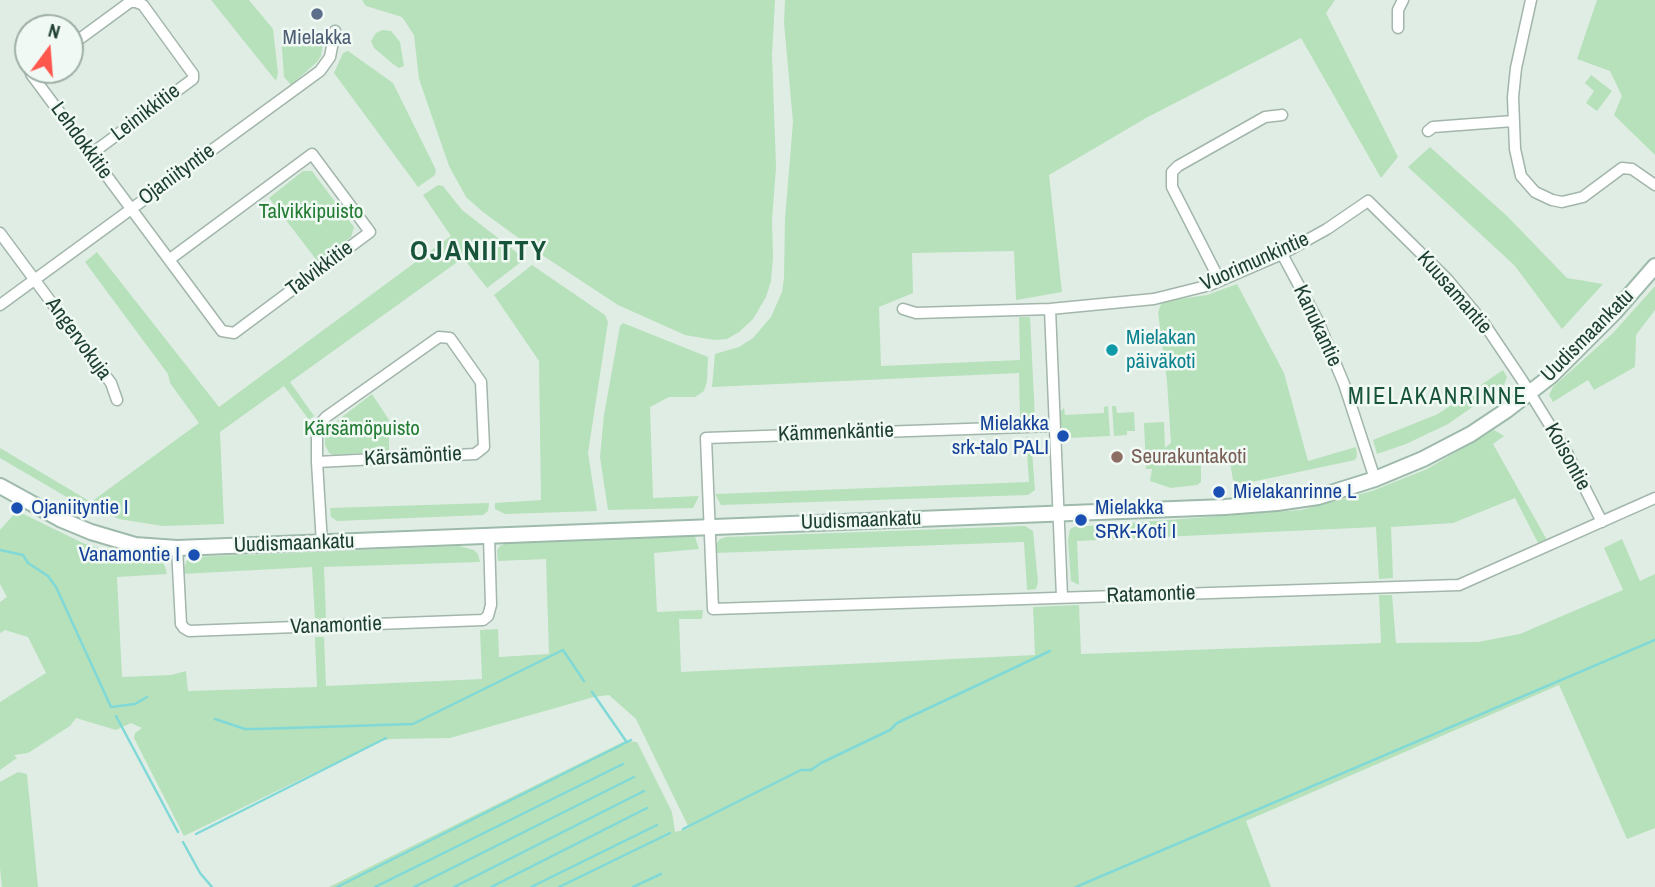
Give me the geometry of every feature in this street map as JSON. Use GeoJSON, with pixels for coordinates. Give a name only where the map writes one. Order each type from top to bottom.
{"type":"FeatureCollection","features":[{"type":"Feature","properties":{"kind":"street"},"geometry":{"type":"LineString","coordinates":[[1398,28],[1398,10],[1403,0]]}},
{"type":"Feature","properties":{"kind":"street"},"geometry":{"type":"LineString","coordinates":[[1531,0],[1516,68],[1513,121],[1518,167],[1527,185],[1544,197],[1562,202],[1583,197],[1613,173],[1627,168],[1642,174],[1655,185]]}},
{"type":"Feature","properties":{"kind":"street","name":"Leinikkitie"},"geometry":{"type":"LineString","coordinates":[[84,36],[130,2],[136,2],[143,5],[193,74],[193,79],[91,154]]}},
{"type":"Feature","properties":{"kind":"street","name":"Ojaniityntie"},"geometry":{"type":"LineString","coordinates":[[0,305],[320,71],[330,57],[335,31]]}},
{"type":"Feature","properties":{"kind":"street","name":"Lehdokkitie"},"geometry":{"type":"LineString","coordinates":[[42,84],[131,208]]}},
{"type":"Feature","properties":{"kind":"street"},"geometry":{"type":"LineString","coordinates":[[1220,281],[1172,187],[1172,172],[1178,166],[1265,117],[1282,115]]}},
{"type":"Feature","properties":{"kind":"street"},"geometry":{"type":"LineString","coordinates":[[1428,131],[1433,127],[1513,121]]}},
{"type":"Feature","properties":{"kind":"street","name":"Talvikkitie"},"geometry":{"type":"LineString","coordinates":[[131,208],[222,331],[234,333],[370,232],[312,154],[170,259]]}},
{"type":"Feature","properties":{"kind":"street","name":"Vuorimunkintie"},"geometry":{"type":"LineString","coordinates":[[903,309],[916,313],[1049,309],[1154,299],[1220,281],[1282,254],[1327,229],[1368,201]]}},
{"type":"Feature","properties":{"kind":"street","name":"Kuusamantie"},"geometry":{"type":"LineString","coordinates":[[1368,201],[1426,257],[1466,302],[1530,393]]}},
{"type":"Feature","properties":{"kind":"street","name":"Angervokuja"},"geometry":{"type":"LineString","coordinates":[[0,233],[111,383],[117,400]]}},
{"type":"Feature","properties":{"kind":"street","name":"Kanukantie"},"geometry":{"type":"LineString","coordinates":[[1282,254],[1322,330],[1344,384],[1376,479]]}},
{"type":"Feature","properties":{"kind":"street","name":"Uudismaankatu"},"geometry":{"type":"LineString","coordinates":[[0,486],[62,520],[91,532],[135,545],[177,548],[1277,503],[1318,497],[1376,479],[1471,434],[1530,393],[1592,335],[1655,266]]}},
{"type":"Feature","properties":{"kind":"street"},"geometry":{"type":"LineString","coordinates":[[1049,309],[1062,597]]}},
{"type":"Feature","properties":{"kind":"street","name":"Kärsämöntie"},"geometry":{"type":"LineString","coordinates":[[317,462],[475,454],[484,447],[481,383],[450,338],[439,337],[326,417],[318,426],[317,432],[317,462],[322,544]]}},
{"type":"Feature","properties":{"kind":"street","name":"Koisontie"},"geometry":{"type":"LineString","coordinates":[[1530,393],[1567,453],[1602,522]]}},
{"type":"Feature","properties":{"kind":"street","name":"Kämmenkäntie"},"geometry":{"type":"LineString","coordinates":[[709,526],[706,438],[1054,426]]}},
{"type":"Feature","properties":{"kind":"street","name":"Ratamontie"},"geometry":{"type":"LineString","coordinates":[[709,526],[713,610],[1460,585],[1655,498]]}},
{"type":"Feature","properties":{"kind":"street","name":"Vanamontie"},"geometry":{"type":"LineString","coordinates":[[177,548],[181,624],[189,631],[483,620],[488,616],[491,605],[489,536]]}},
{"type":"Feature","properties":{"kind":"green space"},"geometry":{"type":"Polygon","coordinates":[[[211,0],[249,0],[273,29],[278,73],[276,81],[211,0]]]}},
{"type":"Feature","properties":{"kind":"green space"},"geometry":{"type":"Polygon","coordinates":[[[362,0],[775,0],[772,55],[776,167],[772,220],[773,257],[771,281],[766,297],[753,319],[727,339],[714,340],[685,335],[618,305],[483,212],[466,197],[449,166],[419,79],[414,35],[402,17],[366,6],[362,0]]]}},
{"type":"Feature","properties":{"kind":"green space"},"geometry":{"type":"Polygon","coordinates":[[[785,0],[1335,0],[1326,13],[1398,157],[1381,178],[1301,38],[1146,118],[1049,175],[1062,292],[1016,300],[1014,251],[912,253],[913,293],[879,307],[881,366],[1020,360],[1019,317],[1030,317],[1035,419],[1020,418],[1019,373],[712,387],[715,354],[739,347],[753,338],[771,317],[782,292],[793,122],[784,23],[785,0]]]}},
{"type":"Feature","properties":{"kind":"green space"},"geometry":{"type":"Polygon","coordinates":[[[1597,0],[1655,0],[1655,155],[1614,115],[1622,96],[1610,71],[1577,59],[1597,0]]]}},
{"type":"Feature","properties":{"kind":"green space"},"geometry":{"type":"Polygon","coordinates":[[[382,30],[391,31],[400,42],[404,66],[399,68],[374,48],[371,41],[376,33],[382,30]]]}},
{"type":"Feature","properties":{"kind":"green space"},"geometry":{"type":"Polygon","coordinates":[[[281,34],[305,36],[323,43],[317,62],[291,85],[284,77],[281,34]]]}},
{"type":"Feature","properties":{"kind":"green space"},"geometry":{"type":"Polygon","coordinates":[[[348,51],[393,83],[436,170],[435,175],[418,187],[334,73],[343,53],[348,51]]]}},
{"type":"Feature","properties":{"kind":"green space"},"geometry":{"type":"Polygon","coordinates":[[[1591,75],[1612,91],[1597,111],[1586,103],[1594,91],[1585,83],[1591,75]]]}},
{"type":"Feature","properties":{"kind":"green space"},"geometry":{"type":"Polygon","coordinates":[[[1430,147],[1507,216],[1567,278],[1603,284],[1562,329],[1515,266],[1408,167],[1430,147]]]}},
{"type":"Feature","properties":{"kind":"green space","name":"Talvikkipuisto"},"geometry":{"type":"Polygon","coordinates":[[[303,171],[312,171],[354,227],[351,237],[318,262],[269,198],[303,171]]]}},
{"type":"Feature","properties":{"kind":"green space"},"geometry":{"type":"Polygon","coordinates":[[[438,185],[443,186],[462,210],[525,259],[487,288],[463,258],[290,382],[314,416],[309,420],[284,386],[220,432],[224,524],[163,526],[119,519],[70,499],[0,458],[0,448],[91,502],[199,423],[170,383],[168,374],[85,262],[97,252],[219,407],[451,236],[423,195],[438,185]]]}},
{"type":"Feature","properties":{"kind":"green space"},"geometry":{"type":"Polygon","coordinates":[[[532,265],[605,315],[608,322],[588,453],[597,511],[505,514],[495,509],[495,503],[541,500],[539,361],[494,295],[532,265]]]}},
{"type":"Feature","properties":{"kind":"green space"},"geometry":{"type":"Polygon","coordinates":[[[1237,284],[1284,373],[1308,461],[1356,447],[1357,456],[1355,460],[1242,484],[1233,480],[1228,451],[1201,453],[1201,482],[1197,485],[1171,488],[1150,481],[1152,469],[1146,469],[1144,423],[1164,422],[1165,448],[1171,443],[1167,381],[1158,312],[1161,304],[1207,295],[1237,284]]]}},
{"type":"Feature","properties":{"kind":"green space"},"geometry":{"type":"Polygon","coordinates":[[[1655,286],[1655,310],[1636,335],[1635,367],[1594,390],[1588,380],[1553,402],[1549,395],[1553,387],[1613,333],[1655,286]]]}},
{"type":"Feature","properties":{"kind":"green space"},"geometry":{"type":"Polygon","coordinates":[[[623,323],[708,357],[704,391],[695,397],[669,397],[650,407],[653,498],[699,496],[693,508],[608,510],[600,457],[604,415],[620,326],[623,323]]]}},
{"type":"Feature","properties":{"kind":"green space"},"geometry":{"type":"Polygon","coordinates":[[[1503,370],[1507,377],[1504,385],[1448,424],[1377,454],[1373,440],[1438,414],[1503,370]]]}},
{"type":"Feature","properties":{"kind":"green space","name":"Kärsämöpuisto"},"geometry":{"type":"Polygon","coordinates":[[[372,394],[389,420],[389,451],[334,455],[329,453],[325,445],[325,435],[329,427],[372,394]]]}},
{"type":"Feature","properties":{"kind":"green space"},"geometry":{"type":"Polygon","coordinates":[[[1108,406],[1110,436],[1068,438],[1062,432],[1060,412],[1064,408],[1065,415],[1104,413],[1104,407],[1108,406]]]}},
{"type":"Feature","properties":{"kind":"green space"},"geometry":{"type":"Polygon","coordinates":[[[1112,406],[1116,406],[1117,413],[1134,412],[1135,431],[1114,436],[1112,406]]]}},
{"type":"Feature","properties":{"kind":"green space"},"geometry":{"type":"Polygon","coordinates":[[[1494,430],[1504,436],[1493,444],[1547,540],[1538,543],[1515,498],[1453,523],[1391,527],[1393,578],[1379,579],[1376,527],[1077,541],[1079,585],[1071,581],[1068,541],[1070,529],[1074,527],[1301,510],[1372,491],[1427,469],[1494,430]]]}},
{"type":"Feature","properties":{"kind":"green space"},"geometry":{"type":"Polygon","coordinates":[[[1026,436],[1031,438],[1035,490],[1028,495],[721,505],[715,494],[1029,482],[1026,436]]]}},
{"type":"Feature","properties":{"kind":"green space"},"geometry":{"type":"Polygon","coordinates":[[[489,503],[488,511],[483,515],[337,521],[331,517],[330,508],[489,503]]]}},
{"type":"Feature","properties":{"kind":"green space"},"geometry":{"type":"Polygon","coordinates":[[[17,511],[85,544],[116,553],[149,556],[160,560],[167,574],[117,577],[122,677],[171,675],[186,671],[188,691],[317,687],[315,637],[324,637],[326,686],[482,679],[480,630],[498,629],[499,657],[549,654],[546,559],[498,561],[497,550],[506,543],[690,535],[695,537],[699,549],[654,553],[657,612],[703,610],[702,619],[679,619],[681,672],[1035,655],[1033,607],[1079,605],[1081,654],[1381,643],[1379,595],[1392,595],[1396,643],[1478,642],[1520,634],[1623,590],[1604,548],[1622,539],[1640,581],[1655,574],[1655,828],[1627,839],[1559,685],[1246,821],[1271,887],[329,887],[625,741],[637,742],[672,812],[675,832],[689,828],[636,719],[609,695],[450,738],[380,741],[184,836],[134,738],[135,733],[142,728],[131,723],[116,730],[76,718],[70,726],[28,753],[14,755],[17,758],[0,770],[0,702],[46,673],[28,637],[5,630],[0,633],[0,602],[7,597],[0,584],[0,530],[17,511]]]}},
{"type":"Feature","properties":{"kind":"green space"},"geometry":{"type":"Polygon","coordinates":[[[1025,526],[1033,531],[1038,582],[1036,589],[1027,590],[1024,542],[715,553],[716,544],[726,537],[1025,526]]]}},
{"type":"Feature","properties":{"kind":"green space"},"geometry":{"type":"Polygon","coordinates":[[[459,546],[474,550],[480,562],[324,567],[326,618],[315,619],[312,567],[182,574],[187,560],[192,557],[459,546]]]}},
{"type":"Feature","properties":{"kind":"green space"},"geometry":{"type":"Polygon","coordinates":[[[18,772],[27,774],[38,887],[2,887],[0,782],[18,772]]]}},
{"type":"Feature","properties":{"kind":"waterway"},"geometry":{"type":"LineString","coordinates":[[0,550],[23,555],[28,563],[48,576],[56,587],[111,707],[135,704],[147,697]]}},
{"type":"Feature","properties":{"kind":"waterway"},"geometry":{"type":"LineString","coordinates":[[1076,887],[1655,640]]}},
{"type":"Feature","properties":{"kind":"waterway"},"geometry":{"type":"LineString","coordinates":[[215,719],[245,729],[413,724],[563,650],[584,681]]}},
{"type":"Feature","properties":{"kind":"waterway"},"geometry":{"type":"LineString","coordinates":[[683,829],[801,770],[811,770],[890,730],[897,723],[1050,651]]}},
{"type":"Feature","properties":{"kind":"waterway"},"geometry":{"type":"LineString","coordinates":[[592,692],[626,741]]}},
{"type":"Feature","properties":{"kind":"waterway"},"geometry":{"type":"LineString","coordinates":[[116,716],[178,832]]}},
{"type":"Feature","properties":{"kind":"waterway"},"geometry":{"type":"LineString","coordinates":[[196,834],[386,738]]}},
{"type":"Feature","properties":{"kind":"waterway"},"geometry":{"type":"LineString","coordinates":[[337,887],[631,740]]}},
{"type":"Feature","properties":{"kind":"waterway"},"geometry":{"type":"LineString","coordinates":[[375,887],[623,764]]}},
{"type":"Feature","properties":{"kind":"waterway"},"geometry":{"type":"LineString","coordinates":[[414,887],[634,777]]}},
{"type":"Feature","properties":{"kind":"waterway"},"geometry":{"type":"LineString","coordinates":[[454,887],[644,791]]}},
{"type":"Feature","properties":{"kind":"waterway"},"geometry":{"type":"LineString","coordinates":[[491,887],[647,808]]}},
{"type":"Feature","properties":{"kind":"waterway"},"geometry":{"type":"LineString","coordinates":[[531,887],[657,825]]}},
{"type":"Feature","properties":{"kind":"waterway"},"geometry":{"type":"LineString","coordinates":[[559,887],[670,833]]}},
{"type":"Feature","properties":{"kind":"waterway"},"geometry":{"type":"LineString","coordinates":[[183,842],[200,873],[212,887]]}},
{"type":"Feature","properties":{"kind":"waterway"},"geometry":{"type":"LineString","coordinates":[[633,887],[661,874]]}},
{"type":"Feature","properties":{"kind":"place","name":"Mielakka"},"geometry":{"type":"Point","coordinates":[317,14]}},
{"type":"Feature","properties":{"kind":"place","name":"Mielakan päiväkoti"},"geometry":{"type":"Point","coordinates":[1112,350]}},
{"type":"Feature","properties":{"kind":"place","name":"Mielakka srk-talo PALI"},"geometry":{"type":"Point","coordinates":[1063,436]}},
{"type":"Feature","properties":{"kind":"place","name":"Seurakuntakoti"},"geometry":{"type":"Point","coordinates":[1117,457]}},
{"type":"Feature","properties":{"kind":"place","name":"Mielakanrinne L"},"geometry":{"type":"Point","coordinates":[1219,492]}},
{"type":"Feature","properties":{"kind":"place","name":"Ojaniityntie I"},"geometry":{"type":"Point","coordinates":[17,508]}},
{"type":"Feature","properties":{"kind":"place","name":"Mielakka SRK-Koti I"},"geometry":{"type":"Point","coordinates":[1081,520]}},
{"type":"Feature","properties":{"kind":"place","name":"Vanamontie I"},"geometry":{"type":"Point","coordinates":[194,555]}},
{"type":"Feature","properties":{"kind":"district","name":"OJANIITTY"},"geometry":{"type":"Point","coordinates":[479,252]}},
{"type":"Feature","properties":{"kind":"district","name":"MIELAKANRINNE"},"geometry":{"type":"Point","coordinates":[1438,398]}}]}
